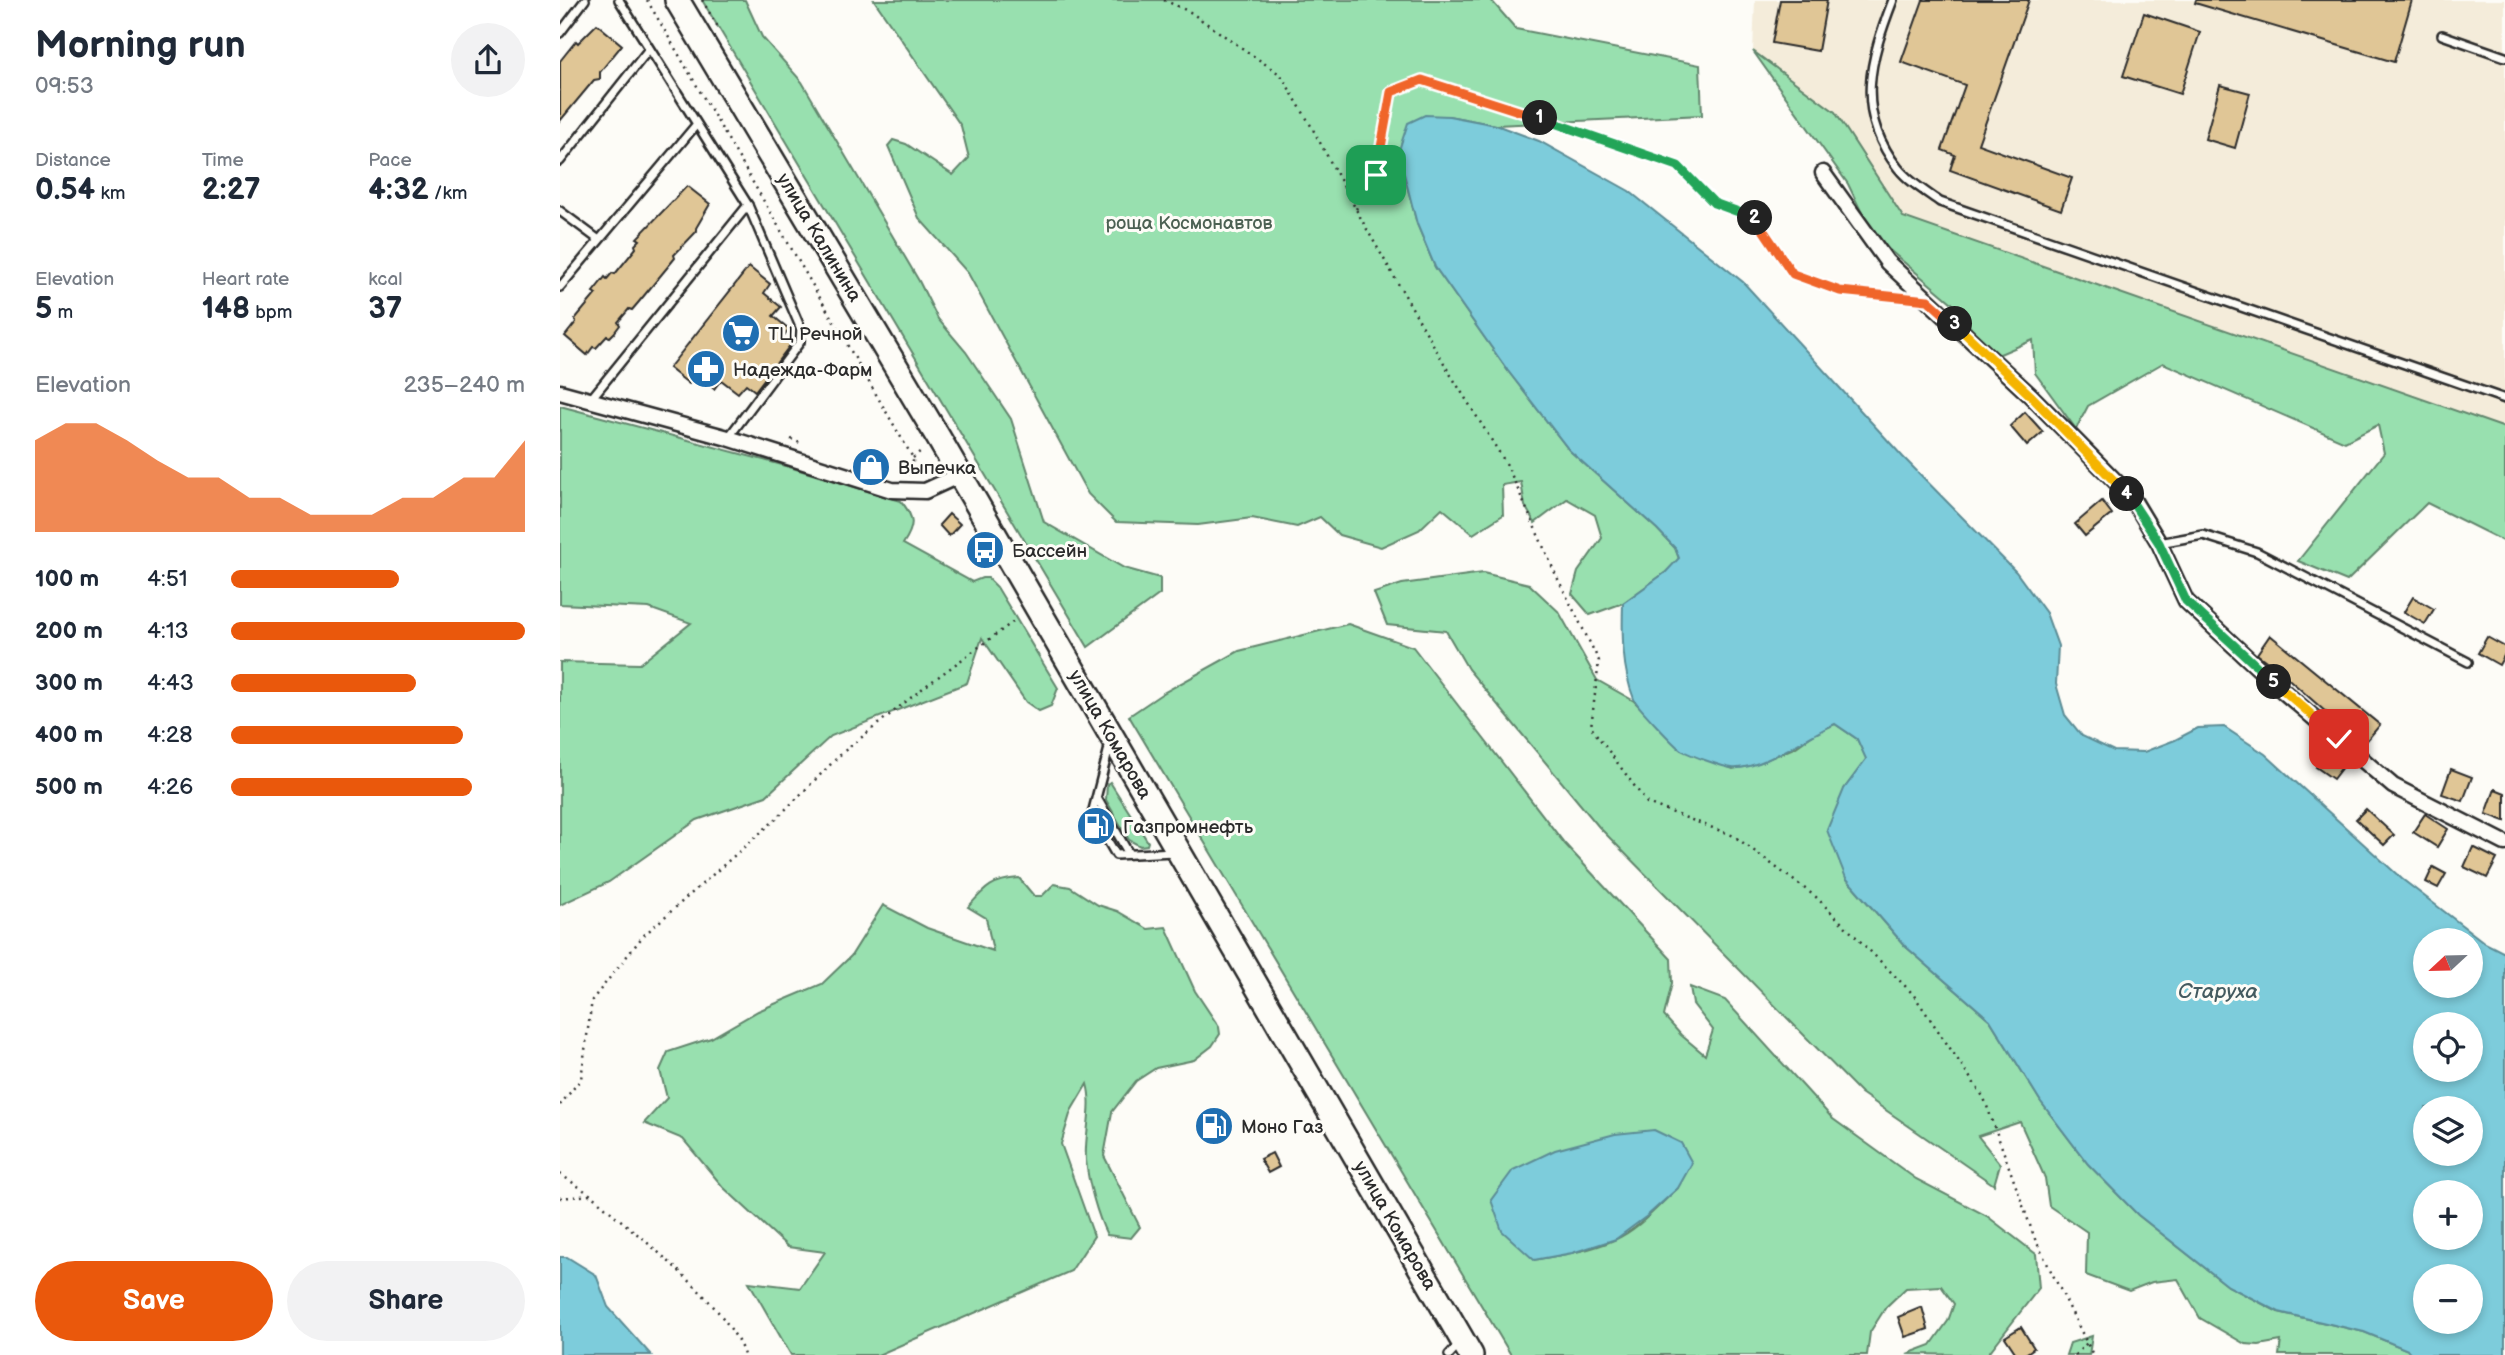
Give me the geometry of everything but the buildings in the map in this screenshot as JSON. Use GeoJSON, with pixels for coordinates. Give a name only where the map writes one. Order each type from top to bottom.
{"type":"FeatureCollection","features":[{"type":"Feature","properties":{"kind":"main road","name":"улица Калинина"},"geometry":{"type":"LineString","coordinates":[[677,0],[960,475]]}},
{"type":"Feature","properties":{"kind":"main road","name":"улица Комарова"},"geometry":{"type":"LineString","coordinates":[[960,475],[1180,852],[1461,1350]]}},
{"type":"Feature","properties":{"kind":"street"},"geometry":{"type":"LineString","coordinates":[[1823,173],[1887,262],[2030,395],[2132,498],[2159,543],[2186,601],[2284,692],[2393,786],[2505,843]]}},
{"type":"Feature","properties":{"kind":"street"},"geometry":{"type":"LineString","coordinates":[[560,392],[728,438],[891,490],[925,491],[960,475]]}},
{"type":"Feature","properties":{"kind":"lane"},"geometry":{"type":"LineString","coordinates":[[560,33],[586,0]]}},
{"type":"Feature","properties":{"kind":"lane"},"geometry":{"type":"LineString","coordinates":[[619,0],[748,205],[801,329],[802,336],[728,438]]}},
{"type":"Feature","properties":{"kind":"lane"},"geometry":{"type":"LineString","coordinates":[[1893,0],[1882,28],[1872,68],[1869,94],[1872,116],[1881,139],[1898,168],[1940,202],[2505,400]]}},
{"type":"Feature","properties":{"kind":"lane"},"geometry":{"type":"LineString","coordinates":[[2442,35],[2505,57]]}},
{"type":"Feature","properties":{"kind":"lane"},"geometry":{"type":"LineString","coordinates":[[560,161],[649,49]]}},
{"type":"Feature","properties":{"kind":"lane"},"geometry":{"type":"LineString","coordinates":[[560,287],[696,125]]}},
{"type":"Feature","properties":{"kind":"lane"},"geometry":{"type":"LineString","coordinates":[[589,401],[748,205]]}},
{"type":"Feature","properties":{"kind":"lane"},"geometry":{"type":"LineString","coordinates":[[560,211],[599,240]]}},
{"type":"Feature","properties":{"kind":"lane"},"geometry":{"type":"LineString","coordinates":[[2159,543],[2203,535],[2257,552],[2468,662]]}},
{"type":"Feature","properties":{"kind":"lane"},"geometry":{"type":"LineString","coordinates":[[1112,737],[1092,814],[1116,855],[1180,852]]}},
{"type":"Feature","properties":{"kind":"lane"},"geometry":{"type":"LineString","coordinates":[[1097,798],[1129,854]]}},
{"type":"Feature","properties":{"kind":"path"},"geometry":{"type":"LineString","coordinates":[[648,0],[912,458]]}},
{"type":"Feature","properties":{"kind":"path"},"geometry":{"type":"LineString","coordinates":[[1164,0],[1190,12],[1281,75],[1449,372],[1507,465],[1556,575],[1599,661],[1591,727],[1647,803],[1734,836],[1816,897],[1913,994],[1984,1098],[2035,1239],[2093,1355]]}},
{"type":"Feature","properties":{"kind":"path"},"geometry":{"type":"LineString","coordinates":[[1356,209],[1376,175],[1391,92],[1422,80],[1604,138],[1678,166],[1714,203],[1754,216],[1793,274],[1840,291],[1928,300]]}},
{"type":"Feature","properties":{"kind":"path"},"geometry":{"type":"LineString","coordinates":[[560,1105],[581,1079],[592,1000],[643,936],[776,819],[842,753],[1017,618]]}},
{"type":"Feature","properties":{"kind":"path"},"geometry":{"type":"LineString","coordinates":[[560,1174],[591,1195],[703,1294],[739,1339],[744,1355]]}},
{"type":"Feature","properties":{"kind":"path"},"geometry":{"type":"LineString","coordinates":[[560,1198],[591,1195]]}},
{"type":"Feature","properties":{"kind":"path"},"geometry":{"type":"LineString","coordinates":[[2075,1355],[2087,1343]]}},
{"type":"Feature","properties":{"kind":"shaded area"},"geometry":{"type":"Polygon","coordinates":[[[1755,0],[2505,0],[2505,428],[1903,217],[1835,112],[1753,51],[1755,0]]]}},
{"type":"Feature","properties":{"kind":"green space"},"geometry":{"type":"Polygon","coordinates":[[[702,0],[745,0],[762,37],[802,82],[919,281],[938,319],[966,352],[1011,419],[1044,522],[1124,568],[1160,578],[1160,594],[1088,647],[702,0]]]}},
{"type":"Feature","properties":{"kind":"green space","name":"роща Космонавтов"},"geometry":{"type":"Polygon","coordinates":[[[874,0],[1491,0],[1516,29],[1700,65],[1702,115],[1496,125],[1449,116],[1403,170],[1417,224],[1435,267],[1508,371],[1569,450],[1657,529],[1675,548],[1679,559],[1666,572],[1623,603],[1590,615],[1572,594],[1578,572],[1602,538],[1595,515],[1567,499],[1535,523],[1525,506],[1521,482],[1502,485],[1503,515],[1473,534],[1442,508],[1419,530],[1381,547],[1339,535],[1320,517],[1297,527],[1252,518],[1198,525],[1116,522],[1088,494],[968,273],[919,218],[888,146],[893,140],[906,144],[953,175],[969,158],[961,126],[874,0]]]}},
{"type":"Feature","properties":{"kind":"green space"},"geometry":{"type":"Polygon","coordinates":[[[1753,51],[1835,112],[1903,217],[2505,428],[2505,542],[2427,503],[2347,581],[2298,561],[2384,453],[2378,425],[2345,442],[2163,363],[2088,406],[2076,429],[2035,373],[2033,340],[1993,357],[1952,303],[1873,236],[1848,184],[1753,51]]]}},
{"type":"Feature","properties":{"kind":"green space"},"geometry":{"type":"Polygon","coordinates":[[[560,406],[786,466],[901,501],[912,522],[903,544],[972,582],[988,578],[997,587],[1058,688],[1051,706],[1039,711],[1026,702],[982,638],[967,683],[831,736],[766,796],[697,820],[609,882],[560,905],[560,662],[640,664],[691,623],[649,608],[560,604],[560,406]]]}},
{"type":"Feature","properties":{"kind":"green space"},"geometry":{"type":"Polygon","coordinates":[[[1483,573],[1529,584],[1559,612],[1597,680],[1634,701],[1681,750],[1733,769],[1761,762],[1796,747],[1817,732],[1835,724],[1857,739],[1867,759],[1844,789],[1846,878],[1905,946],[1990,1020],[2041,1102],[2088,1164],[2138,1215],[2228,1286],[2278,1312],[2364,1332],[2408,1350],[2412,1355],[2279,1355],[2281,1341],[2259,1345],[2245,1344],[2200,1318],[2178,1279],[2152,1282],[2129,1291],[2086,1275],[2087,1232],[2049,1206],[2045,1178],[2020,1122],[1978,1136],[2000,1164],[1994,1185],[1861,1093],[1599,827],[1468,669],[1446,631],[1387,625],[1374,593],[1402,584],[1483,573]]]}},
{"type":"Feature","properties":{"kind":"green space"},"geometry":{"type":"Polygon","coordinates":[[[1348,624],[1413,647],[1565,844],[1671,959],[1672,983],[1664,1016],[1681,1035],[1705,1055],[1713,1030],[1693,1004],[1690,987],[1725,1000],[1833,1119],[1916,1179],[1987,1216],[2036,1254],[2039,1288],[1987,1355],[1907,1354],[1931,1345],[1948,1321],[1954,1304],[1941,1286],[1906,1288],[1886,1307],[1870,1332],[1867,1355],[1511,1355],[1129,716],[1163,693],[1239,651],[1348,624]],[[1678,1188],[1534,1260],[1585,1250],[1623,1236],[1640,1224],[1678,1188]]]}},
{"type":"Feature","properties":{"kind":"green space"},"geometry":{"type":"Polygon","coordinates":[[[1110,782],[1148,842],[1147,845],[1140,846],[1129,840],[1106,800],[1107,784],[1110,782]]]}},
{"type":"Feature","properties":{"kind":"green space"},"geometry":{"type":"Polygon","coordinates":[[[1019,878],[1034,896],[1042,896],[1054,884],[1070,887],[1098,905],[1117,911],[1148,929],[1166,927],[1195,991],[1219,1027],[1220,1034],[1212,1046],[1194,1060],[1156,1068],[1136,1081],[1112,1112],[1104,1156],[1140,1227],[1131,1238],[1107,1235],[1100,1218],[1086,1160],[1090,1102],[1087,1084],[1071,1111],[1061,1144],[1094,1236],[1071,1271],[878,1355],[791,1355],[749,1282],[800,1288],[825,1252],[788,1247],[723,1187],[683,1139],[644,1123],[667,1098],[660,1070],[668,1052],[711,1038],[758,1011],[822,984],[851,956],[883,905],[927,928],[993,951],[986,918],[968,907],[990,886],[1019,878]]]}},
{"type":"Feature","properties":{"kind":"green space"},"geometry":{"type":"Polygon","coordinates":[[[2092,1336],[2089,1355],[2066,1355],[2070,1343],[2092,1336]]]}},
{"type":"Feature","properties":{"kind":"water","name":"Старуха"},"geometry":{"type":"Polygon","coordinates":[[[1425,115],[1449,116],[1496,125],[1539,141],[1629,191],[1743,282],[1903,457],[2016,572],[2046,613],[2058,646],[2056,684],[2065,715],[2082,736],[2114,751],[2144,752],[2198,728],[2224,727],[2265,754],[2402,879],[2466,928],[2413,928],[2413,998],[2483,998],[2483,941],[2505,953],[2505,1355],[2412,1355],[2408,1350],[2364,1332],[2279,1312],[2228,1286],[2138,1215],[2088,1164],[2041,1102],[1990,1020],[1905,946],[1846,878],[1827,830],[1844,789],[1866,759],[1857,739],[1835,724],[1756,764],[1732,768],[1681,750],[1648,717],[1634,699],[1627,676],[1623,603],[1666,572],[1679,558],[1675,548],[1569,450],[1508,371],[1435,267],[1417,224],[1400,147],[1408,123],[1425,115]]]}},
{"type":"Feature","properties":{"kind":"water"},"geometry":{"type":"Polygon","coordinates":[[[1654,1130],[1681,1143],[1692,1163],[1678,1188],[1616,1239],[1572,1253],[1534,1260],[1502,1231],[1491,1200],[1513,1170],[1555,1150],[1615,1134],[1654,1130]]]}},
{"type":"Feature","properties":{"kind":"water"},"geometry":{"type":"Polygon","coordinates":[[[560,1257],[567,1257],[596,1275],[608,1307],[651,1355],[560,1355],[560,1257]]]}},
{"type":"Feature","properties":{"kind":"place","name":"ТЦ Речной"},"geometry":{"type":"Point","coordinates":[741,333]}},
{"type":"Feature","properties":{"kind":"place","name":"Надежда-Фарм"},"geometry":{"type":"Point","coordinates":[706,369]}},
{"type":"Feature","properties":{"kind":"place","name":"Выпечка"},"geometry":{"type":"Point","coordinates":[871,467]}},
{"type":"Feature","properties":{"kind":"place","name":"Бассейн"},"geometry":{"type":"Point","coordinates":[985,550]}},
{"type":"Feature","properties":{"kind":"place","name":"Газпромнефть"},"geometry":{"type":"Point","coordinates":[1096,826]}},
{"type":"Feature","properties":{"kind":"place","name":"Моно Газ"},"geometry":{"type":"Point","coordinates":[1214,1126]}},
{"type":"Feature","properties":{"kind":"route"},"geometry":{"type":"LineString","coordinates":[[1376,175],[1391,92],[1422,80],[1604,138],[1678,166],[1714,203],[1754,216],[1793,274],[1840,291],[1928,300],[2030,395],[2132,498],[2159,543],[2186,601],[2339,739]]}}]}
